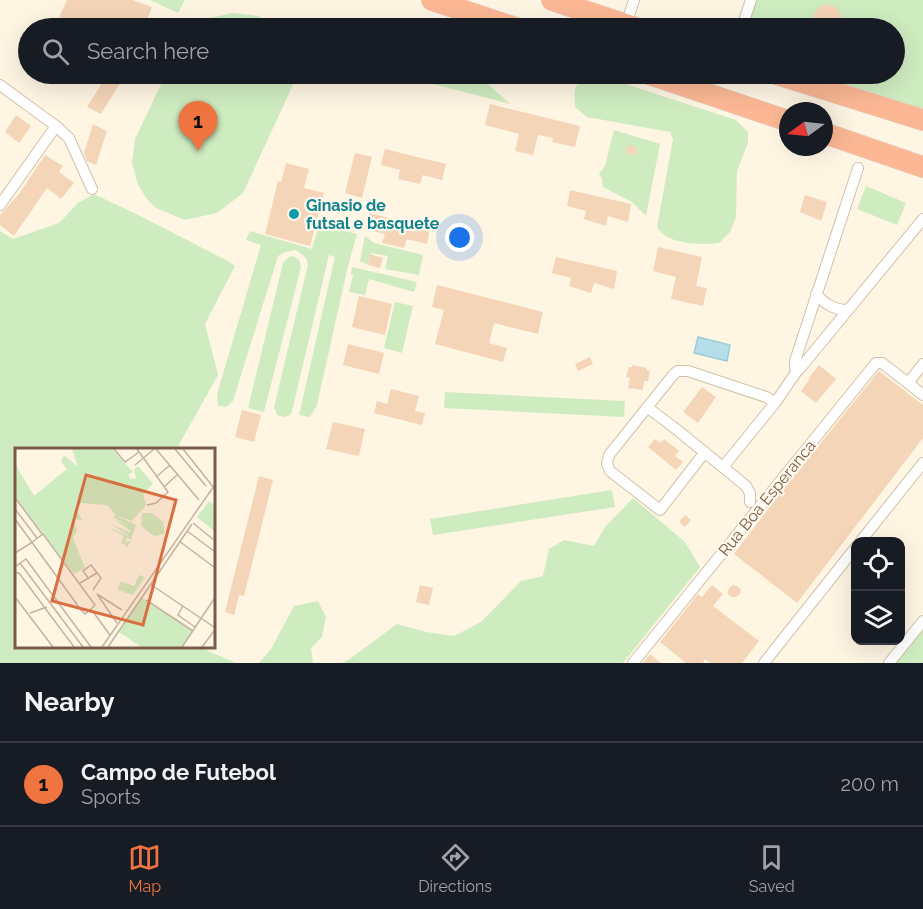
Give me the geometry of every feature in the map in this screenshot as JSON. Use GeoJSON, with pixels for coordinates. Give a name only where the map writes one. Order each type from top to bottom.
{"type":"FeatureCollection","features":[{"type":"Feature","properties":{"kind":"highway"},"geometry":{"type":"LineString","coordinates":[[432,0],[486,18]]}},
{"type":"Feature","properties":{"kind":"highway"},"geometry":{"type":"LineString","coordinates":[[552,0],[605,18]]}},
{"type":"Feature","properties":{"kind":"highway"},"geometry":{"type":"LineString","coordinates":[[679,84],[779,118]]}},
{"type":"Feature","properties":{"kind":"highway"},"geometry":{"type":"LineString","coordinates":[[808,84],[923,120]]}},
{"type":"Feature","properties":{"kind":"highway"},"geometry":{"type":"LineString","coordinates":[[833,136],[923,166]]}},
{"type":"Feature","properties":{"kind":"street"},"geometry":{"type":"LineString","coordinates":[[632,18],[634,0]]}},
{"type":"Feature","properties":{"kind":"street"},"geometry":{"type":"LineString","coordinates":[[745,18],[751,0]]}},
{"type":"Feature","properties":{"kind":"street"},"geometry":{"type":"LineString","coordinates":[[0,85],[69,138],[92,189]]}},
{"type":"Feature","properties":{"kind":"street"},"geometry":{"type":"LineString","coordinates":[[0,205],[56,126]]}},
{"type":"Feature","properties":{"kind":"street"},"geometry":{"type":"LineString","coordinates":[[797,370],[795,361],[858,168]]}},
{"type":"Feature","properties":{"kind":"street"},"geometry":{"type":"LineString","coordinates":[[723,467],[775,403],[797,370],[923,219]]}},
{"type":"Feature","properties":{"kind":"street"},"geometry":{"type":"LineString","coordinates":[[816,294],[829,305],[839,310],[848,310]]}},
{"type":"Feature","properties":{"kind":"street","name":"Rua Boa Esperanca"},"geometry":{"type":"LineString","coordinates":[[633,663],[876,363],[882,363],[908,383]]}},
{"type":"Feature","properties":{"kind":"street"},"geometry":{"type":"LineString","coordinates":[[923,364],[908,383],[923,394]]}},
{"type":"Feature","properties":{"kind":"street"},"geometry":{"type":"LineString","coordinates":[[705,452],[660,510],[610,471],[607,464],[609,455],[672,375],[678,371],[685,370],[766,397],[775,403]]}},
{"type":"Feature","properties":{"kind":"street"},"geometry":{"type":"LineString","coordinates":[[647,407],[746,486],[750,494],[750,502]]}},
{"type":"Feature","properties":{"kind":"street"},"geometry":{"type":"LineString","coordinates":[[864,537],[923,463]]}},
{"type":"Feature","properties":{"kind":"street"},"geometry":{"type":"LineString","coordinates":[[764,663],[851,552]]}},
{"type":"Feature","properties":{"kind":"street"},"geometry":{"type":"LineString","coordinates":[[889,663],[923,621]]}},
{"type":"Feature","properties":{"kind":"green space"},"geometry":{"type":"Polygon","coordinates":[[[150,0],[185,0],[178,13],[150,0]]]}},
{"type":"Feature","properties":{"kind":"green space"},"geometry":{"type":"Polygon","coordinates":[[[753,0],[923,0],[923,120],[808,84],[905,84],[905,18],[747,18],[753,0]]]}},
{"type":"Feature","properties":{"kind":"green space"},"geometry":{"type":"Polygon","coordinates":[[[233,13],[261,18],[210,18],[233,13]]]}},
{"type":"Feature","properties":{"kind":"green space"},"geometry":{"type":"Polygon","coordinates":[[[161,84],[293,84],[243,193],[217,213],[185,220],[156,208],[146,198],[138,184],[132,163],[135,139],[161,84]]]}},
{"type":"Feature","properties":{"kind":"green space"},"geometry":{"type":"Polygon","coordinates":[[[434,84],[488,84],[510,104],[434,84]]]}},
{"type":"Feature","properties":{"kind":"green space"},"geometry":{"type":"Polygon","coordinates":[[[626,84],[736,120],[748,132],[748,143],[737,171],[736,217],[730,232],[719,243],[694,244],[676,240],[662,233],[657,227],[673,139],[670,132],[587,117],[575,107],[577,85],[626,84]]]}},
{"type":"Feature","properties":{"kind":"green space"},"geometry":{"type":"Polygon","coordinates":[[[614,130],[660,144],[646,216],[632,202],[603,187],[599,174],[605,166],[614,130]]]}},
{"type":"Feature","properties":{"kind":"green space"},"geometry":{"type":"Polygon","coordinates":[[[866,186],[906,203],[897,225],[857,209],[866,186]]]}},
{"type":"Feature","properties":{"kind":"green space"},"geometry":{"type":"Polygon","coordinates":[[[94,194],[235,266],[205,324],[218,375],[177,448],[15,448],[15,648],[201,648],[236,663],[0,663],[0,231],[13,239],[59,223],[78,203],[94,194]]]}},
{"type":"Feature","properties":{"kind":"green space"},"geometry":{"type":"Polygon","coordinates":[[[319,225],[357,234],[317,405],[310,417],[299,415],[335,257],[329,255],[292,411],[290,415],[284,417],[277,415],[274,407],[308,265],[306,258],[296,250],[278,256],[233,401],[226,407],[218,406],[217,394],[261,245],[246,240],[250,231],[312,249],[319,225]]]}},
{"type":"Feature","properties":{"kind":"green space"},"geometry":{"type":"Polygon","coordinates":[[[365,236],[374,243],[423,255],[419,275],[385,269],[388,256],[371,253],[368,265],[360,261],[365,236]]]}},
{"type":"Feature","properties":{"kind":"green space"},"geometry":{"type":"Polygon","coordinates":[[[293,256],[299,260],[301,267],[264,412],[248,408],[283,263],[293,256]]]}},
{"type":"Feature","properties":{"kind":"green space"},"geometry":{"type":"Polygon","coordinates":[[[352,267],[417,282],[414,292],[369,279],[365,295],[349,292],[353,275],[351,274],[352,267]]]}},
{"type":"Feature","properties":{"kind":"green space"},"geometry":{"type":"Polygon","coordinates":[[[395,302],[413,306],[402,353],[384,348],[395,302]]]}},
{"type":"Feature","properties":{"kind":"green space"},"geometry":{"type":"Polygon","coordinates":[[[445,392],[625,401],[624,417],[444,408],[445,392]]]}},
{"type":"Feature","properties":{"kind":"green space"},"geometry":{"type":"Polygon","coordinates":[[[612,490],[615,507],[433,535],[430,519],[612,490]]]}},
{"type":"Feature","properties":{"kind":"green space"},"geometry":{"type":"Polygon","coordinates":[[[633,498],[685,542],[700,567],[623,663],[342,663],[397,624],[426,632],[454,636],[481,622],[521,581],[543,576],[549,549],[564,540],[594,546],[605,527],[633,498]]]}},
{"type":"Feature","properties":{"kind":"green space"},"geometry":{"type":"Polygon","coordinates":[[[318,601],[326,617],[322,637],[311,648],[313,663],[259,663],[271,649],[294,606],[318,601]]]}},
{"type":"Feature","properties":{"kind":"green space"},"geometry":{"type":"Polygon","coordinates":[[[923,627],[923,663],[893,663],[923,627]]]}},
{"type":"Feature","properties":{"kind":"water"},"geometry":{"type":"Polygon","coordinates":[[[698,337],[730,345],[727,361],[694,353],[698,337]]]}},
{"type":"Feature","properties":{"kind":"building"},"geometry":{"type":"Polygon","coordinates":[[[67,0],[133,0],[152,7],[148,18],[59,17],[67,0]]]}},
{"type":"Feature","properties":{"kind":"building"},"geometry":{"type":"Polygon","coordinates":[[[832,5],[840,12],[841,18],[814,18],[819,7],[832,5]]]}},
{"type":"Feature","properties":{"kind":"building"},"geometry":{"type":"Polygon","coordinates":[[[102,84],[120,84],[101,114],[87,107],[102,84]]]}},
{"type":"Feature","properties":{"kind":"building"},"geometry":{"type":"Polygon","coordinates":[[[490,104],[580,126],[575,147],[552,142],[553,138],[538,135],[533,155],[515,151],[519,134],[485,125],[490,104]]]}},
{"type":"Feature","properties":{"kind":"building"},"geometry":{"type":"Polygon","coordinates":[[[16,115],[31,126],[19,143],[5,132],[16,115]]]}},
{"type":"Feature","properties":{"kind":"building"},"geometry":{"type":"Polygon","coordinates":[[[93,124],[107,131],[96,165],[87,161],[84,153],[93,124]]]}},
{"type":"Feature","properties":{"kind":"building"},"geometry":{"type":"Polygon","coordinates":[[[628,145],[637,147],[635,155],[626,153],[628,145]]]}},
{"type":"Feature","properties":{"kind":"building"},"geometry":{"type":"Polygon","coordinates":[[[385,149],[446,164],[442,180],[423,175],[420,184],[398,179],[400,170],[381,165],[385,149]]]}},
{"type":"Feature","properties":{"kind":"building"},"geometry":{"type":"Polygon","coordinates":[[[355,153],[372,157],[362,198],[345,193],[355,153]]]}},
{"type":"Feature","properties":{"kind":"building"},"geometry":{"type":"Polygon","coordinates":[[[45,155],[63,166],[59,172],[74,183],[61,199],[47,188],[14,236],[0,225],[0,215],[19,194],[45,155]]]}},
{"type":"Feature","properties":{"kind":"building","name":"Ginasio de futsal e basquete"},"geometry":{"type":"Polygon","coordinates":[[[286,163],[309,169],[304,188],[324,193],[310,246],[265,234],[278,181],[281,182],[286,163]]]}},
{"type":"Feature","properties":{"kind":"building"},"geometry":{"type":"Polygon","coordinates":[[[570,190],[631,204],[628,222],[608,216],[606,226],[584,219],[586,211],[567,206],[570,190]]]}},
{"type":"Feature","properties":{"kind":"building"},"geometry":{"type":"Polygon","coordinates":[[[805,195],[827,202],[821,221],[800,212],[805,195]]]}},
{"type":"Feature","properties":{"kind":"building"},"geometry":{"type":"Polygon","coordinates":[[[369,213],[430,228],[427,244],[407,239],[404,248],[382,243],[385,234],[365,229],[369,213]]]}},
{"type":"Feature","properties":{"kind":"building"},"geometry":{"type":"Polygon","coordinates":[[[658,247],[702,257],[696,286],[707,288],[703,306],[671,299],[676,277],[653,271],[658,247]]]}},
{"type":"Feature","properties":{"kind":"building"},"geometry":{"type":"Polygon","coordinates":[[[370,254],[383,258],[380,268],[368,265],[370,254]]]}},
{"type":"Feature","properties":{"kind":"building"},"geometry":{"type":"Polygon","coordinates":[[[556,257],[617,271],[614,289],[594,283],[591,293],[569,286],[571,278],[552,273],[556,257]]]}},
{"type":"Feature","properties":{"kind":"building"},"geometry":{"type":"Polygon","coordinates":[[[437,285],[543,312],[538,334],[494,323],[489,343],[507,348],[503,362],[435,344],[444,310],[432,307],[437,285]]]}},
{"type":"Feature","properties":{"kind":"building"},"geometry":{"type":"Polygon","coordinates":[[[359,296],[392,304],[385,335],[352,327],[359,296]]]}},
{"type":"Feature","properties":{"kind":"building"},"geometry":{"type":"Polygon","coordinates":[[[348,344],[384,353],[379,374],[343,365],[348,344]]]}},
{"type":"Feature","properties":{"kind":"building"},"geometry":{"type":"Polygon","coordinates":[[[590,357],[593,364],[578,371],[575,364],[590,357]]]}},
{"type":"Feature","properties":{"kind":"building"},"geometry":{"type":"Polygon","coordinates":[[[633,365],[647,368],[646,370],[650,371],[648,381],[644,381],[643,390],[628,388],[630,378],[626,377],[629,367],[633,365]]]}},
{"type":"Feature","properties":{"kind":"building"},"geometry":{"type":"Polygon","coordinates":[[[819,365],[836,379],[816,403],[801,391],[819,365]]]}},
{"type":"Feature","properties":{"kind":"building"},"geometry":{"type":"Polygon","coordinates":[[[879,371],[923,405],[923,438],[797,603],[734,554],[879,371]]]}},
{"type":"Feature","properties":{"kind":"building"},"geometry":{"type":"Polygon","coordinates":[[[702,387],[716,397],[698,423],[683,412],[702,387]]]}},
{"type":"Feature","properties":{"kind":"building"},"geometry":{"type":"Polygon","coordinates":[[[391,389],[419,396],[415,411],[425,413],[422,425],[374,413],[377,401],[387,404],[391,389]]]}},
{"type":"Feature","properties":{"kind":"building"},"geometry":{"type":"Polygon","coordinates":[[[242,410],[261,415],[254,442],[235,437],[242,410]]]}},
{"type":"Feature","properties":{"kind":"building"},"geometry":{"type":"Polygon","coordinates":[[[333,422],[365,429],[359,456],[326,449],[333,422]]]}},
{"type":"Feature","properties":{"kind":"building"},"geometry":{"type":"Polygon","coordinates":[[[655,439],[660,443],[664,439],[679,451],[675,456],[683,462],[676,470],[648,447],[655,439]]]}},
{"type":"Feature","properties":{"kind":"building"},"geometry":{"type":"Polygon","coordinates":[[[259,476],[273,480],[244,596],[239,595],[234,615],[225,612],[259,476]]]}},
{"type":"Feature","properties":{"kind":"building"},"geometry":{"type":"Polygon","coordinates":[[[685,515],[691,520],[685,527],[679,522],[685,515]]]}},
{"type":"Feature","properties":{"kind":"building"},"geometry":{"type":"Polygon","coordinates":[[[420,585],[433,588],[429,605],[416,602],[420,585]]]}},
{"type":"Feature","properties":{"kind":"building"},"geometry":{"type":"Polygon","coordinates":[[[712,585],[723,594],[713,606],[759,641],[742,663],[710,663],[705,659],[703,663],[686,663],[660,642],[698,594],[702,597],[712,585]]]}},
{"type":"Feature","properties":{"kind":"building"},"geometry":{"type":"Polygon","coordinates":[[[733,585],[741,590],[736,597],[727,593],[733,585]]]}},
{"type":"Feature","properties":{"kind":"building"},"geometry":{"type":"Polygon","coordinates":[[[650,654],[661,663],[643,663],[650,654]]]}},
{"type":"Feature","properties":{"kind":"place","name":"Campo de Futebol"},"geometry":{"type":"Point","coordinates":[198,151]}},
{"type":"Feature","properties":{"kind":"place","name":"Ginasio de futsal e basquete"},"geometry":{"type":"Point","coordinates":[294,214]}}]}
